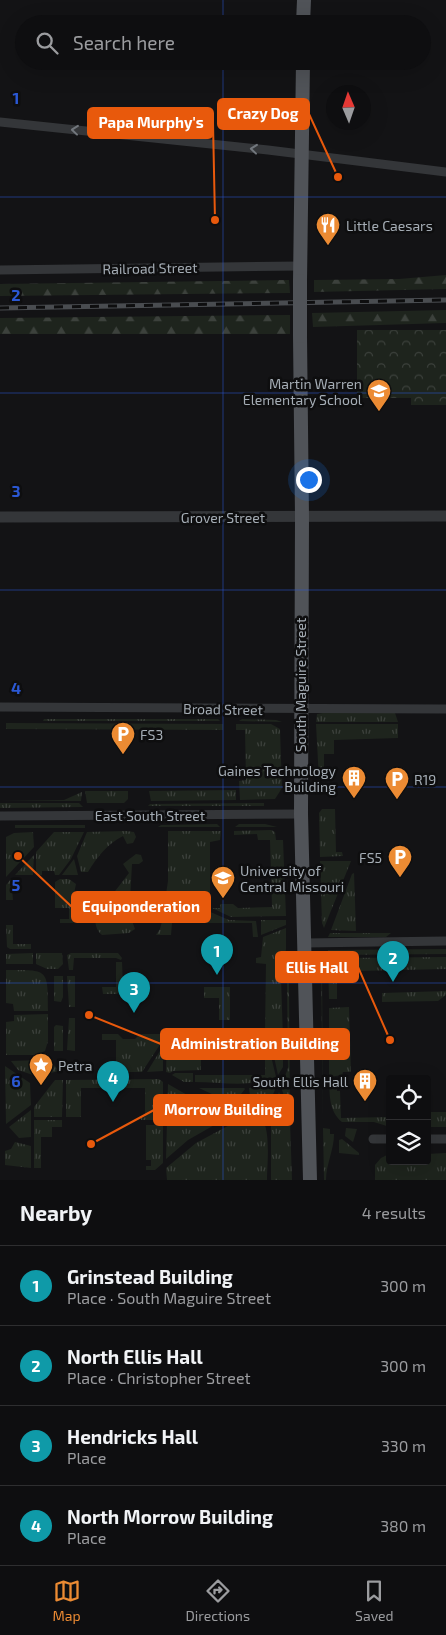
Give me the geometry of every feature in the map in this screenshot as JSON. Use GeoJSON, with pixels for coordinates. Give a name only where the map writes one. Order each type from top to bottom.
{"type":"FeatureCollection","features":[{"type":"Feature","properties":{"kind":"main road"},"geometry":{"type":"LineString","coordinates":[[304,0],[304,15]]}},
{"type":"Feature","properties":{"kind":"main road","name":"South Maguire Street"},"geometry":{"type":"LineString","coordinates":[[303,70],[300,266],[302,517],[300,814],[310,1180]]}},
{"type":"Feature","properties":{"kind":"street"},"geometry":{"type":"LineString","coordinates":[[0,122],[268,150],[302,156],[446,172]]}},
{"type":"Feature","properties":{"kind":"street","name":"Railroad Street"},"geometry":{"type":"LineString","coordinates":[[0,270],[300,266]]}},
{"type":"Feature","properties":{"kind":"street","name":"Grover Street"},"geometry":{"type":"LineString","coordinates":[[0,517],[446,516]]}},
{"type":"Feature","properties":{"kind":"street","name":"Broad Street"},"geometry":{"type":"LineString","coordinates":[[0,707],[300,710],[446,709]]}},
{"type":"Feature","properties":{"kind":"street","name":"East South Street"},"geometry":{"type":"LineString","coordinates":[[0,816],[300,814]]}},
{"type":"Feature","properties":{"kind":"street"},"geometry":{"type":"LineString","coordinates":[[305,943],[446,941]]}},
{"type":"Feature","properties":{"kind":"street"},"geometry":{"type":"LineString","coordinates":[[373,1140],[386,1139]]}},
{"type":"Feature","properties":{"kind":"street"},"geometry":{"type":"LineString","coordinates":[[431,1139],[446,1139]]}},
{"type":"Feature","properties":{"kind":"green space"},"geometry":{"type":"Polygon","coordinates":[[[446,275],[446,289],[314,292],[314,280],[399,279],[446,275]]]}},
{"type":"Feature","properties":{"kind":"green space"},"geometry":{"type":"Polygon","coordinates":[[[289,280],[290,293],[0,296],[0,284],[289,280]]]}},
{"type":"Feature","properties":{"kind":"green space"},"geometry":{"type":"Polygon","coordinates":[[[446,310],[446,323],[313,327],[312,313],[446,310]]]}},
{"type":"Feature","properties":{"kind":"green space"},"geometry":{"type":"Polygon","coordinates":[[[290,315],[290,334],[0,334],[0,318],[290,315]]]}},
{"type":"Feature","properties":{"kind":"green space"},"geometry":{"type":"Polygon","coordinates":[[[357,330],[446,330],[446,405],[411,405],[411,398],[357,398],[357,330]]]}},
{"type":"Feature","properties":{"kind":"green space"},"geometry":{"type":"Polygon","coordinates":[[[395,713],[398,722],[316,722],[317,714],[395,713]]]}},
{"type":"Feature","properties":{"kind":"green space"},"geometry":{"type":"Polygon","coordinates":[[[44,719],[218,719],[220,721],[43,721],[44,719]]]}},
{"type":"Feature","properties":{"kind":"green space"},"geometry":{"type":"Polygon","coordinates":[[[242,719],[276,720],[282,722],[239,721],[242,719]]]}},
{"type":"Feature","properties":{"kind":"green space"},"geometry":{"type":"Polygon","coordinates":[[[6,723],[223,724],[223,730],[6,729],[6,723]]]}},
{"type":"Feature","properties":{"kind":"green space"},"geometry":{"type":"Polygon","coordinates":[[[236,724],[271,724],[280,729],[282,788],[275,799],[240,800],[239,781],[246,780],[245,730],[236,730],[236,724]]]}},
{"type":"Feature","properties":{"kind":"green space"},"geometry":{"type":"Polygon","coordinates":[[[316,724],[398,724],[398,738],[334,740],[334,754],[324,754],[324,777],[319,780],[316,724]]]}},
{"type":"Feature","properties":{"kind":"green space"},"geometry":{"type":"Polygon","coordinates":[[[236,790],[236,800],[151,801],[149,791],[236,790]]]}},
{"type":"Feature","properties":{"kind":"green space"},"geometry":{"type":"Polygon","coordinates":[[[85,791],[128,791],[128,799],[124,803],[87,803],[85,791]]]}},
{"type":"Feature","properties":{"kind":"green space"},"geometry":{"type":"Polygon","coordinates":[[[82,792],[81,801],[0,801],[64,800],[82,792]]]}},
{"type":"Feature","properties":{"kind":"green space"},"geometry":{"type":"Polygon","coordinates":[[[0,803],[79,803],[83,807],[0,808],[0,803]]]}},
{"type":"Feature","properties":{"kind":"green space"},"geometry":{"type":"Polygon","coordinates":[[[264,803],[264,806],[148,806],[150,804],[264,803]]]}},
{"type":"Feature","properties":{"kind":"green space"},"geometry":{"type":"Polygon","coordinates":[[[322,809],[335,809],[336,852],[342,852],[343,856],[320,857],[319,813],[322,809]]]}},
{"type":"Feature","properties":{"kind":"green space"},"geometry":{"type":"Polygon","coordinates":[[[217,824],[220,827],[158,827],[161,825],[217,824]]]}},
{"type":"Feature","properties":{"kind":"green space"},"geometry":{"type":"Polygon","coordinates":[[[239,824],[265,824],[277,827],[235,827],[239,824]]]}},
{"type":"Feature","properties":{"kind":"green space"},"geometry":{"type":"Polygon","coordinates":[[[15,825],[85,825],[85,828],[15,828],[15,825]]]}},
{"type":"Feature","properties":{"kind":"green space"},"geometry":{"type":"Polygon","coordinates":[[[271,830],[275,832],[276,840],[283,840],[286,916],[231,917],[212,908],[220,908],[220,904],[233,904],[238,908],[272,907],[270,840],[258,840],[257,834],[234,835],[234,831],[271,830]]]}},
{"type":"Feature","properties":{"kind":"green space"},"geometry":{"type":"Polygon","coordinates":[[[168,831],[221,831],[220,840],[210,842],[210,905],[176,907],[176,901],[165,901],[168,881],[168,831]]]}},
{"type":"Feature","properties":{"kind":"green space"},"geometry":{"type":"Polygon","coordinates":[[[33,832],[34,847],[6,877],[6,837],[14,833],[33,832]]]}},
{"type":"Feature","properties":{"kind":"green space"},"geometry":{"type":"Polygon","coordinates":[[[54,832],[84,832],[71,859],[59,875],[55,875],[54,871],[42,871],[42,875],[36,875],[36,852],[54,832]]]}},
{"type":"Feature","properties":{"kind":"green space"},"geometry":{"type":"Polygon","coordinates":[[[87,832],[134,832],[136,837],[133,843],[127,844],[123,836],[103,851],[88,872],[81,872],[77,856],[87,832]]]}},
{"type":"Feature","properties":{"kind":"green space"},"geometry":{"type":"Polygon","coordinates":[[[136,854],[141,855],[143,861],[139,864],[132,864],[130,900],[139,901],[139,907],[129,909],[127,920],[132,921],[135,929],[129,933],[102,935],[96,927],[96,913],[101,898],[103,896],[109,899],[129,873],[123,864],[136,854]]]}},
{"type":"Feature","properties":{"kind":"green space"},"geometry":{"type":"Polygon","coordinates":[[[34,855],[33,875],[15,875],[34,855]]]}},
{"type":"Feature","properties":{"kind":"green space"},"geometry":{"type":"Polygon","coordinates":[[[74,859],[78,875],[62,875],[74,859]]]}},
{"type":"Feature","properties":{"kind":"green space"},"geometry":{"type":"Polygon","coordinates":[[[320,861],[351,861],[324,928],[322,923],[320,861]]]}},
{"type":"Feature","properties":{"kind":"green space"},"geometry":{"type":"Polygon","coordinates":[[[354,873],[356,931],[331,930],[352,874],[354,873]]]}},
{"type":"Feature","properties":{"kind":"green space"},"geometry":{"type":"Polygon","coordinates":[[[11,879],[13,900],[6,900],[6,885],[11,879]]]}},
{"type":"Feature","properties":{"kind":"green space"},"geometry":{"type":"Polygon","coordinates":[[[60,879],[69,879],[76,884],[73,898],[79,910],[78,919],[73,923],[60,923],[60,919],[69,919],[69,908],[55,908],[55,882],[60,879]]]}},
{"type":"Feature","properties":{"kind":"green space"},"geometry":{"type":"Polygon","coordinates":[[[180,911],[208,911],[229,920],[256,921],[258,937],[253,937],[252,923],[172,923],[171,935],[156,935],[160,929],[164,914],[180,911]]]}},
{"type":"Feature","properties":{"kind":"green space"},"geometry":{"type":"Polygon","coordinates":[[[261,920],[286,920],[286,925],[261,935],[261,920]]]}},
{"type":"Feature","properties":{"kind":"green space"},"geometry":{"type":"Polygon","coordinates":[[[6,925],[13,925],[13,944],[31,944],[31,949],[10,949],[7,947],[6,925]]]}},
{"type":"Feature","properties":{"kind":"green space"},"geometry":{"type":"Polygon","coordinates":[[[286,928],[286,949],[281,978],[283,1039],[271,1040],[272,1032],[265,1032],[266,964],[256,963],[256,958],[261,957],[263,937],[286,928]]]}},
{"type":"Feature","properties":{"kind":"green space"},"geometry":{"type":"Polygon","coordinates":[[[330,933],[391,933],[386,937],[328,937],[330,933]]]}},
{"type":"Feature","properties":{"kind":"green space"},"geometry":{"type":"Polygon","coordinates":[[[446,949],[446,954],[328,955],[328,950],[446,949]]]}},
{"type":"Feature","properties":{"kind":"green space"},"geometry":{"type":"Polygon","coordinates":[[[33,953],[33,964],[6,964],[6,954],[33,953]]]}},
{"type":"Feature","properties":{"kind":"green space"},"geometry":{"type":"Polygon","coordinates":[[[36,953],[62,953],[63,964],[58,969],[47,969],[36,964],[36,953]]]}},
{"type":"Feature","properties":{"kind":"green space"},"geometry":{"type":"Polygon","coordinates":[[[71,953],[118,953],[122,958],[121,960],[116,958],[74,958],[73,970],[69,970],[67,955],[71,953]]]}},
{"type":"Feature","properties":{"kind":"green space"},"geometry":{"type":"Polygon","coordinates":[[[446,957],[446,969],[357,971],[356,965],[341,966],[344,958],[446,957]]]}},
{"type":"Feature","properties":{"kind":"green space"},"geometry":{"type":"Polygon","coordinates":[[[328,959],[332,959],[337,969],[337,999],[329,999],[328,959]]]}},
{"type":"Feature","properties":{"kind":"green space"},"geometry":{"type":"Polygon","coordinates":[[[116,962],[122,962],[123,988],[117,994],[103,994],[102,987],[116,987],[116,962]]]}},
{"type":"Feature","properties":{"kind":"green space"},"geometry":{"type":"Polygon","coordinates":[[[321,964],[322,964],[323,1120],[321,964]]]}},
{"type":"Feature","properties":{"kind":"green space"},"geometry":{"type":"Polygon","coordinates":[[[6,970],[30,970],[43,974],[47,986],[48,1011],[14,1011],[13,1004],[6,1003],[6,970]]]}},
{"type":"Feature","properties":{"kind":"green space"},"geometry":{"type":"Polygon","coordinates":[[[54,976],[63,976],[63,997],[61,1002],[54,1001],[54,976]]]}},
{"type":"Feature","properties":{"kind":"green space"},"geometry":{"type":"Polygon","coordinates":[[[67,976],[75,976],[75,1007],[69,1007],[67,976]]]}},
{"type":"Feature","properties":{"kind":"green space"},"geometry":{"type":"Polygon","coordinates":[[[287,983],[289,983],[290,1113],[281,1087],[288,1068],[287,983]]]}},
{"type":"Feature","properties":{"kind":"green space"},"geometry":{"type":"Polygon","coordinates":[[[204,987],[230,987],[230,1020],[219,1020],[219,998],[204,998],[204,987]]]}},
{"type":"Feature","properties":{"kind":"green space"},"geometry":{"type":"Polygon","coordinates":[[[446,991],[446,995],[438,1001],[382,1002],[382,993],[446,991]]]}},
{"type":"Feature","properties":{"kind":"green space"},"geometry":{"type":"Polygon","coordinates":[[[349,1007],[351,1072],[343,1072],[342,1075],[329,1077],[329,1008],[349,1007]]]}},
{"type":"Feature","properties":{"kind":"green space"},"geometry":{"type":"Polygon","coordinates":[[[48,1014],[48,1041],[45,1051],[36,1055],[6,1055],[6,1022],[14,1021],[14,1015],[48,1014]]]}},
{"type":"Feature","properties":{"kind":"green space"},"geometry":{"type":"Polygon","coordinates":[[[69,1018],[75,1018],[75,1051],[67,1050],[69,1018]]]}},
{"type":"Feature","properties":{"kind":"green space"},"geometry":{"type":"Polygon","coordinates":[[[56,1025],[63,1026],[63,1051],[54,1051],[54,1027],[56,1025]]]}},
{"type":"Feature","properties":{"kind":"green space"},"geometry":{"type":"Polygon","coordinates":[[[102,1034],[118,1034],[123,1039],[135,1039],[140,1034],[163,1034],[163,1040],[142,1072],[116,1072],[116,1040],[102,1040],[102,1034]]]}},
{"type":"Feature","properties":{"kind":"green space"},"geometry":{"type":"Polygon","coordinates":[[[167,1034],[174,1034],[174,1060],[201,1060],[201,1070],[166,1072],[167,1034]]]}},
{"type":"Feature","properties":{"kind":"green space"},"geometry":{"type":"Polygon","coordinates":[[[163,1046],[163,1071],[147,1072],[163,1046]]]}},
{"type":"Feature","properties":{"kind":"green space"},"geometry":{"type":"Polygon","coordinates":[[[265,1050],[270,1052],[276,1077],[257,1082],[236,1084],[195,1082],[195,1075],[265,1075],[265,1050]]]}},
{"type":"Feature","properties":{"kind":"green space"},"geometry":{"type":"Polygon","coordinates":[[[273,1052],[283,1057],[283,1067],[278,1075],[273,1052]]]}},
{"type":"Feature","properties":{"kind":"green space"},"geometry":{"type":"Polygon","coordinates":[[[11,1061],[43,1061],[36,1076],[18,1070],[11,1061]]]}},
{"type":"Feature","properties":{"kind":"green space"},"geometry":{"type":"Polygon","coordinates":[[[45,1061],[55,1066],[59,1071],[38,1076],[45,1061]]]}},
{"type":"Feature","properties":{"kind":"green space"},"geometry":{"type":"Polygon","coordinates":[[[5,1066],[30,1083],[31,1105],[6,1124],[5,1066]]]}},
{"type":"Feature","properties":{"kind":"green space"},"geometry":{"type":"Polygon","coordinates":[[[175,1073],[193,1073],[193,1082],[184,1082],[172,1075],[175,1073]]]}},
{"type":"Feature","properties":{"kind":"green space"},"geometry":{"type":"Polygon","coordinates":[[[159,1079],[163,1082],[163,1096],[159,1096],[159,1120],[141,1120],[141,1118],[145,1117],[145,1088],[81,1088],[81,1117],[66,1117],[66,1080],[159,1079]]]}},
{"type":"Feature","properties":{"kind":"green space"},"geometry":{"type":"Polygon","coordinates":[[[55,1080],[63,1080],[62,1117],[34,1117],[34,1107],[55,1080]]]}},
{"type":"Feature","properties":{"kind":"green space"},"geometry":{"type":"Polygon","coordinates":[[[329,1081],[337,1081],[337,1091],[340,1091],[341,1118],[386,1117],[386,1126],[374,1122],[342,1122],[332,1108],[329,1081]]]}},
{"type":"Feature","properties":{"kind":"green space"},"geometry":{"type":"Polygon","coordinates":[[[168,1084],[189,1096],[239,1111],[188,1140],[166,1159],[168,1084]]]}},
{"type":"Feature","properties":{"kind":"green space"},"geometry":{"type":"Polygon","coordinates":[[[277,1085],[268,1106],[246,1102],[250,1096],[249,1088],[277,1085]]]}},
{"type":"Feature","properties":{"kind":"green space"},"geometry":{"type":"Polygon","coordinates":[[[199,1088],[245,1089],[241,1094],[241,1102],[214,1095],[199,1088]]]}},
{"type":"Feature","properties":{"kind":"green space"},"geometry":{"type":"Polygon","coordinates":[[[279,1092],[286,1111],[285,1112],[274,1107],[279,1092]]]}},
{"type":"Feature","properties":{"kind":"green space"},"geometry":{"type":"Polygon","coordinates":[[[31,1110],[31,1137],[19,1138],[9,1127],[31,1110]]]}},
{"type":"Feature","properties":{"kind":"green space"},"geometry":{"type":"Polygon","coordinates":[[[254,1112],[264,1122],[268,1141],[267,1180],[167,1180],[166,1168],[196,1143],[254,1112]]]}},
{"type":"Feature","properties":{"kind":"green space"},"geometry":{"type":"Polygon","coordinates":[[[431,1112],[446,1112],[446,1127],[431,1127],[431,1112]]]}},
{"type":"Feature","properties":{"kind":"green space"},"geometry":{"type":"Polygon","coordinates":[[[279,1118],[290,1121],[292,1180],[271,1180],[271,1123],[279,1118]]]}},
{"type":"Feature","properties":{"kind":"green space"},"geometry":{"type":"Polygon","coordinates":[[[34,1120],[62,1120],[62,1127],[52,1127],[52,1137],[41,1137],[41,1168],[34,1168],[34,1120]]]}},
{"type":"Feature","properties":{"kind":"green space"},"geometry":{"type":"Polygon","coordinates":[[[146,1125],[163,1125],[163,1163],[155,1170],[146,1170],[146,1166],[151,1166],[151,1160],[146,1160],[146,1125]]]}},
{"type":"Feature","properties":{"kind":"green space"},"geometry":{"type":"Polygon","coordinates":[[[323,1128],[330,1129],[330,1134],[334,1134],[326,1180],[324,1180],[323,1128]]]}},
{"type":"Feature","properties":{"kind":"green space"},"geometry":{"type":"Polygon","coordinates":[[[346,1128],[357,1129],[353,1142],[345,1136],[346,1128]]]}},
{"type":"Feature","properties":{"kind":"green space"},"geometry":{"type":"Polygon","coordinates":[[[342,1139],[359,1155],[339,1153],[339,1140],[342,1139]]]}},
{"type":"Feature","properties":{"kind":"green space"},"geometry":{"type":"Polygon","coordinates":[[[15,1142],[31,1146],[31,1168],[5,1165],[5,1151],[11,1149],[15,1142]]]}},
{"type":"Feature","properties":{"kind":"green space"},"geometry":{"type":"Polygon","coordinates":[[[446,1153],[446,1180],[375,1180],[375,1165],[386,1156],[386,1165],[431,1165],[431,1154],[446,1153]]]}},
{"type":"Feature","properties":{"kind":"railway"},"geometry":{"type":"LineString","coordinates":[[0,308],[446,300]]}},
{"type":"Feature","properties":{"kind":"place","name":"Crazy Dog"},"geometry":{"type":"Point","coordinates":[338,177]}},
{"type":"Feature","properties":{"kind":"place","name":"Papa Murphy's"},"geometry":{"type":"Point","coordinates":[215,220]}},
{"type":"Feature","properties":{"kind":"place","name":"Little Caesars"},"geometry":{"type":"Point","coordinates":[328,246]}},
{"type":"Feature","properties":{"kind":"place","name":"Martin Warren Elementary School"},"geometry":{"type":"Point","coordinates":[379,412]}},
{"type":"Feature","properties":{"kind":"place","name":"FS3"},"geometry":{"type":"Point","coordinates":[123,755]}},
{"type":"Feature","properties":{"kind":"place","name":"Gaines Technology Building"},"geometry":{"type":"Point","coordinates":[354,799]}},
{"type":"Feature","properties":{"kind":"place","name":"R19"},"geometry":{"type":"Point","coordinates":[397,800]}},
{"type":"Feature","properties":{"kind":"place","name":"Equiponderation"},"geometry":{"type":"Point","coordinates":[18,856]}},
{"type":"Feature","properties":{"kind":"place","name":"FS5"},"geometry":{"type":"Point","coordinates":[400,878]}},
{"type":"Feature","properties":{"kind":"place","name":"University of Central Missouri"},"geometry":{"type":"Point","coordinates":[223,899]}},
{"type":"Feature","properties":{"kind":"place","name":"Grinstead Building"},"geometry":{"type":"Point","coordinates":[217,975]}},
{"type":"Feature","properties":{"kind":"place","name":"North Ellis Hall"},"geometry":{"type":"Point","coordinates":[393,982]}},
{"type":"Feature","properties":{"kind":"place","name":"Hendricks Hall"},"geometry":{"type":"Point","coordinates":[134,1013]}},
{"type":"Feature","properties":{"kind":"place","name":"Administration Building"},"geometry":{"type":"Point","coordinates":[89,1015]}},
{"type":"Feature","properties":{"kind":"place","name":"Ellis Hall"},"geometry":{"type":"Point","coordinates":[390,1040]}},
{"type":"Feature","properties":{"kind":"place","name":"Petra"},"geometry":{"type":"Point","coordinates":[41,1086]}},
{"type":"Feature","properties":{"kind":"place","name":"North Morrow Building"},"geometry":{"type":"Point","coordinates":[113,1102]}},
{"type":"Feature","properties":{"kind":"place","name":"South Ellis Hall"},"geometry":{"type":"Point","coordinates":[365,1102]}},
{"type":"Feature","properties":{"kind":"place","name":"Morrow Building"},"geometry":{"type":"Point","coordinates":[91,1144]}}]}
